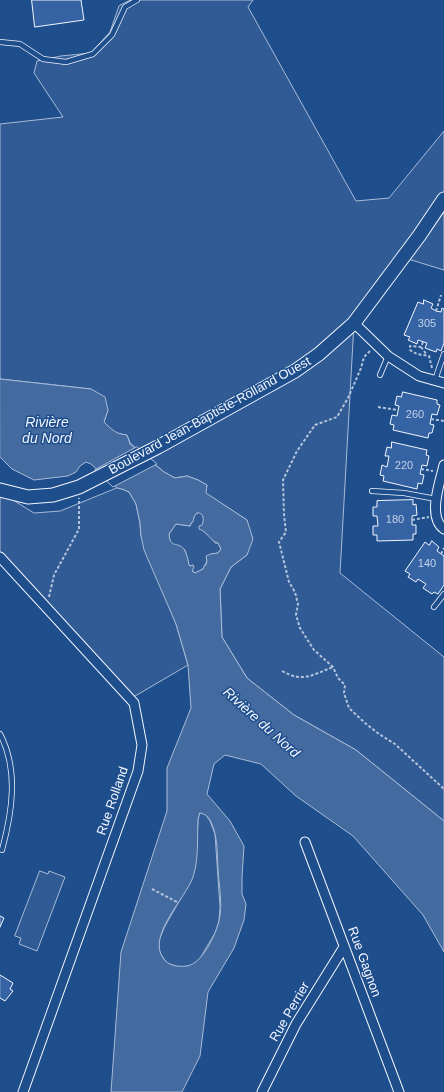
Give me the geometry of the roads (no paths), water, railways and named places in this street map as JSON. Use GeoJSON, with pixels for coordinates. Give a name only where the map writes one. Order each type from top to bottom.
{"type":"FeatureCollection","features":[{"type":"Feature","properties":{"kind":"street","name":"Boulevard Jean-Baptiste-Rolland Ouest"},"geometry":{"type":"LineString","coordinates":[[0,490],[28,497],[53,495],[79,487],[158,447],[295,371],[319,354],[354,323],[419,236],[444,199]]}},
{"type":"Feature","properties":{"kind":"street"},"geometry":{"type":"LineString","coordinates":[[354,323],[388,356],[419,376],[440,382]]}},
{"type":"Feature","properties":{"kind":"street"},"geometry":{"type":"LineString","coordinates":[[444,465],[436,499],[436,516],[440,526],[444,529]]}},
{"type":"Feature","properties":{"kind":"street","name":"Rue Rolland"},"geometry":{"type":"LineString","coordinates":[[0,557],[134,703],[142,745],[138,772],[23,1092]]}},
{"type":"Feature","properties":{"kind":"street","name":"Rue Gagnon"},"geometry":{"type":"LineString","coordinates":[[305,842],[399,1092]]}},
{"type":"Feature","properties":{"kind":"street","name":"Rue Perrier"},"geometry":{"type":"LineString","coordinates":[[262,1092],[296,1024],[344,947]]}},
{"type":"Feature","properties":{"kind":"lane"},"geometry":{"type":"LineString","coordinates":[[0,42],[20,44],[43,59],[66,62],[93,54],[112,35],[125,7],[137,0]]}},
{"type":"Feature","properties":{"kind":"lane"},"geometry":{"type":"LineString","coordinates":[[440,382],[438,371],[444,354]]}},
{"type":"Feature","properties":{"kind":"lane"},"geometry":{"type":"LineString","coordinates":[[380,375],[388,356]]}},
{"type":"Feature","properties":{"kind":"lane"},"geometry":{"type":"LineString","coordinates":[[372,491],[404,493],[436,499]]}},
{"type":"Feature","properties":{"kind":"lane"},"geometry":{"type":"LineString","coordinates":[[434,607],[444,594]]}},
{"type":"Feature","properties":{"kind":"lane"},"geometry":{"type":"LineString","coordinates":[[0,734],[6,744],[12,783],[12,804],[2,850]]}},
{"type":"Feature","properties":{"kind":"water","name":"Rivière du Nord"},"geometry":{"type":"Polygon","coordinates":[[[0,379],[91,389],[105,397],[108,410],[104,422],[112,429],[117,433],[127,435],[130,444],[164,472],[175,478],[187,476],[207,485],[206,493],[247,520],[253,539],[247,555],[231,567],[220,589],[222,637],[247,678],[294,715],[356,750],[444,821],[444,952],[423,915],[353,836],[296,796],[261,764],[225,755],[214,764],[207,794],[230,821],[244,846],[242,894],[246,904],[244,920],[234,948],[208,992],[200,1056],[182,1092],[111,1092],[121,952],[167,811],[167,768],[191,708],[188,665],[176,624],[144,550],[136,504],[129,492],[117,488],[91,464],[86,462],[80,466],[76,472],[68,476],[34,480],[12,469],[0,457],[0,379]],[[197,513],[190,526],[176,524],[169,534],[172,543],[179,545],[184,549],[189,565],[193,565],[194,567],[192,571],[195,573],[203,569],[206,565],[206,556],[218,553],[221,549],[218,543],[213,541],[199,529],[199,526],[202,525],[203,518],[200,513],[197,513]],[[200,813],[198,820],[196,863],[193,877],[189,886],[169,917],[160,939],[159,949],[163,958],[168,963],[177,966],[187,966],[193,964],[208,948],[219,921],[221,909],[215,833],[209,818],[200,813]]]}}]}
